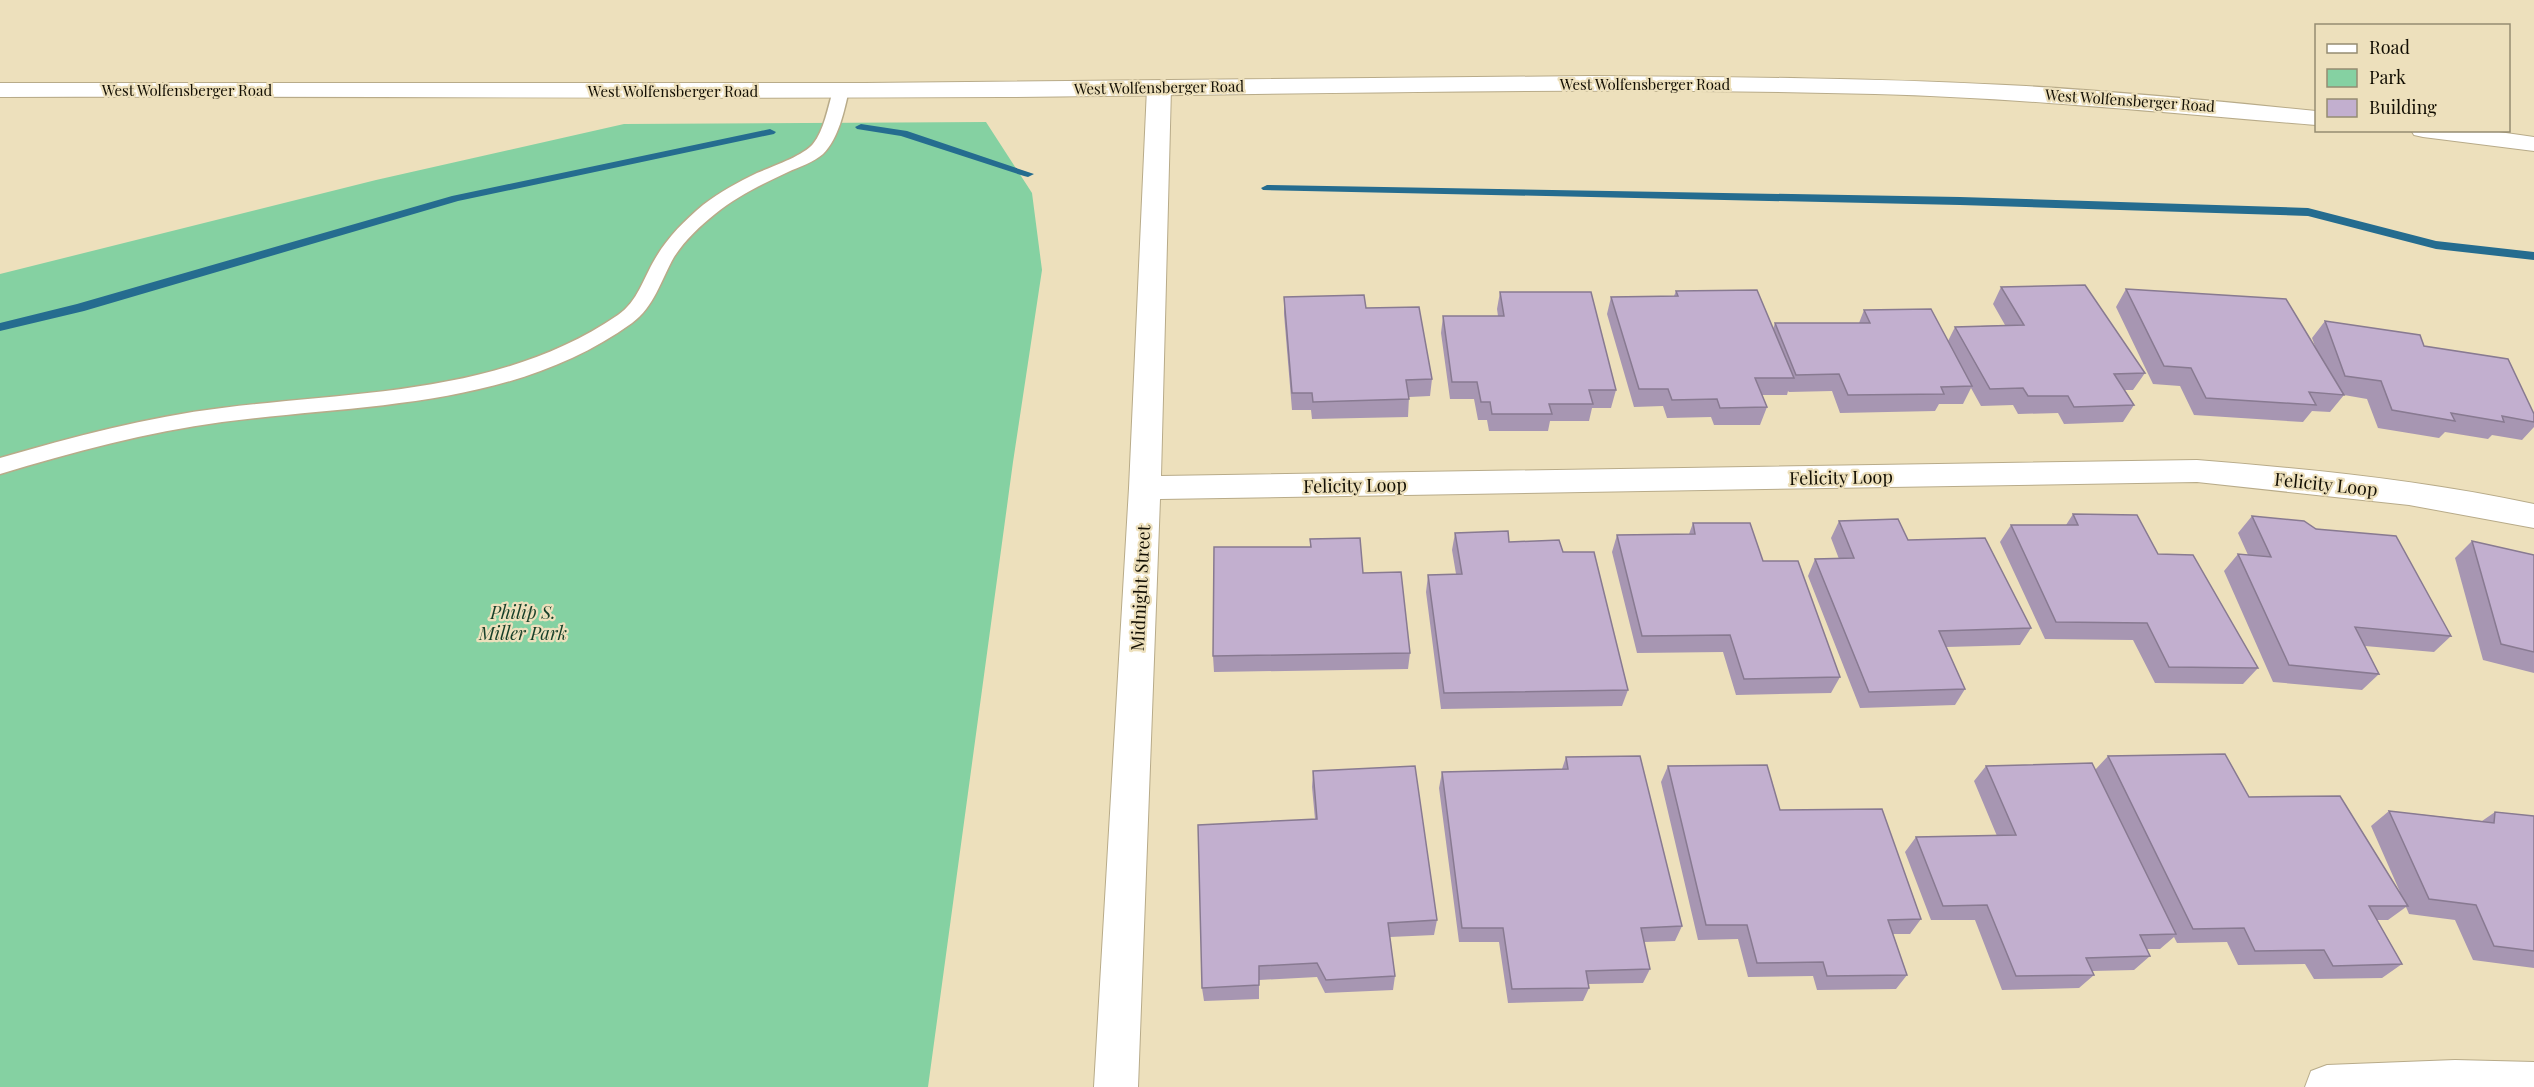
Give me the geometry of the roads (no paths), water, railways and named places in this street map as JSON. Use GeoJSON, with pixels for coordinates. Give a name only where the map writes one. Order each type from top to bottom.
{"type":"FeatureCollection","features":[{"type":"Feature","properties":{"kind":"main road","name":"West Wolfensberger Road"},"geometry":{"type":"LineString","coordinates":[[0,90],[841,90],[1480,84],[1878,87],[2095,97],[2315,118]]}},
{"type":"Feature","properties":{"kind":"main road","name":"Midnight Street"},"geometry":{"type":"LineString","coordinates":[[1116,1087],[1145,488],[1159,88]]}},
{"type":"Feature","properties":{"kind":"main road"},"geometry":{"type":"LineString","coordinates":[[2439,132],[2534,144]]}},
{"type":"Feature","properties":{"kind":"main road","name":"Felicity Loop"},"geometry":{"type":"LineString","coordinates":[[1145,488],[2197,471],[2343,484],[2534,516]]}},
{"type":"Feature","properties":{"kind":"main road"},"geometry":{"type":"LineString","coordinates":[[2327,1087],[2455,1082],[2534,1084]]}},
{"type":"Feature","properties":{"kind":"lane"},"geometry":{"type":"LineString","coordinates":[[0,466],[119,433],[180,422],[300,406],[438,393],[519,372],[557,356],[598,337],[628,317],[648,296],[668,251],[684,232],[712,206],[817,150],[832,120],[841,90]]}},
{"type":"Feature","properties":{"kind":"waterway"},"geometry":{"type":"LineString","coordinates":[[861,127],[903,133],[1028,174]]}},
{"type":"Feature","properties":{"kind":"waterway"},"geometry":{"type":"LineString","coordinates":[[0,327],[79,308],[456,198],[770,132]]}},
{"type":"Feature","properties":{"kind":"waterway"},"geometry":{"type":"LineString","coordinates":[[1267,188],[1960,201],[2308,212],[2436,245],[2534,256]]}},
{"type":"Feature","properties":{"kind":"park label","name":"Philip S. Miller Park"},"geometry":{"type":"Point","coordinates":[523,622]}}]}
